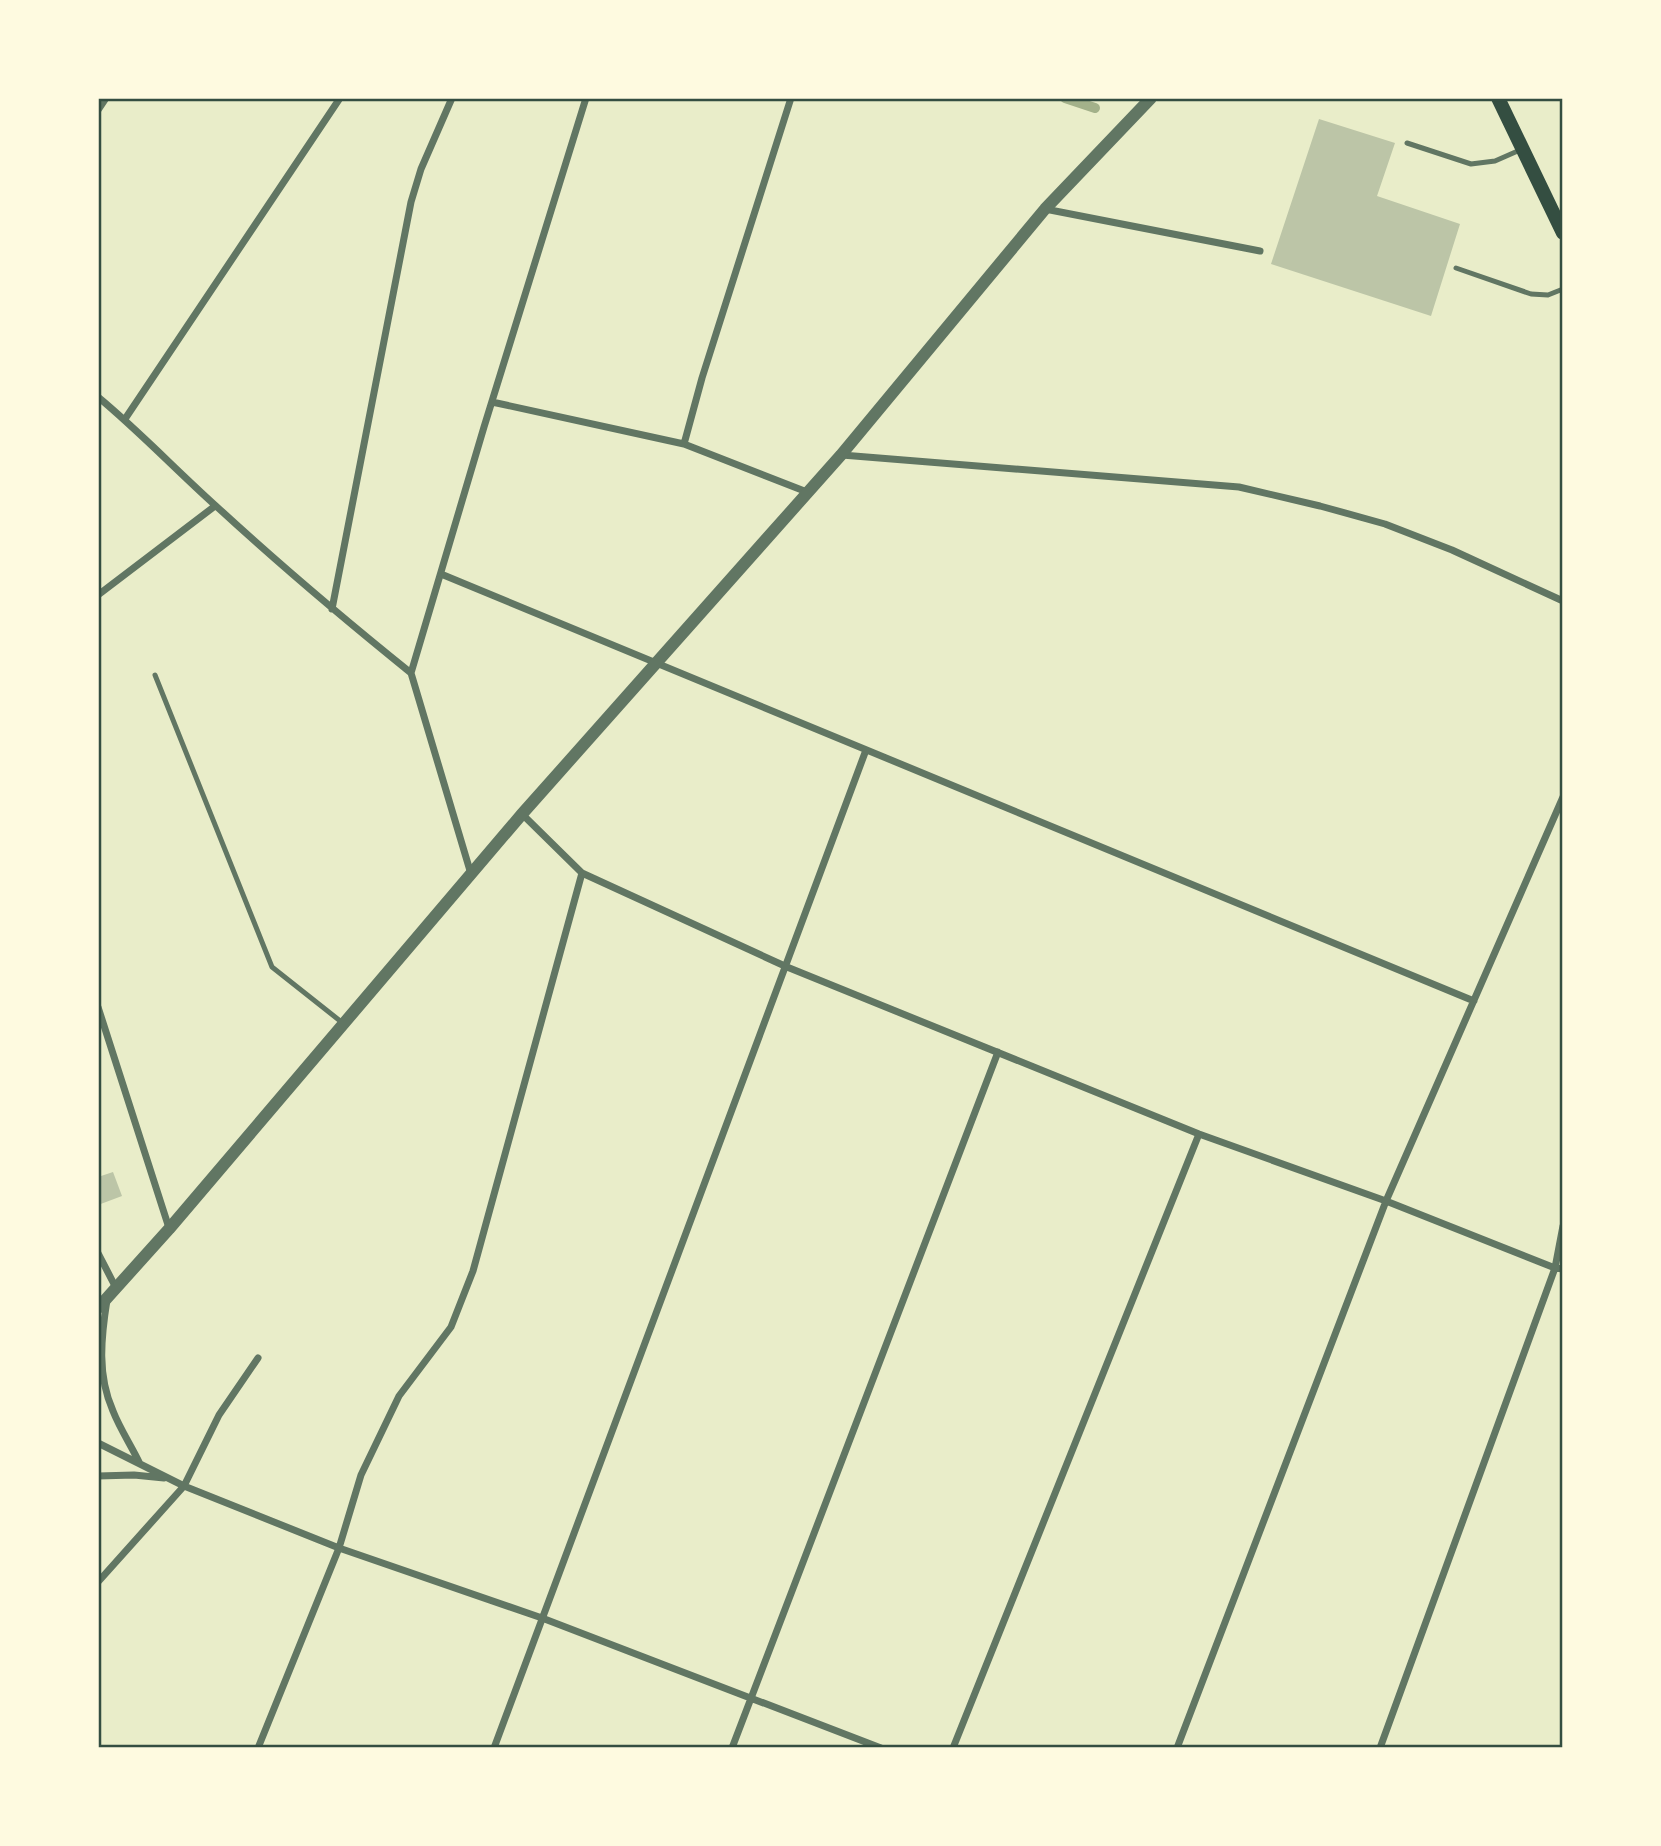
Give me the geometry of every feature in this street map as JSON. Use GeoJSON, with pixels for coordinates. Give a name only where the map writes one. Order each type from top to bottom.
{"type":"FeatureCollection","features":[{"type":"Feature","properties":{"kind":"main road"},"geometry":{"type":"LineString","coordinates":[[1497,100],[1563,233]]}},
{"type":"Feature","properties":{"kind":"street"},"geometry":{"type":"LineString","coordinates":[[98,110],[106,98]]}},
{"type":"Feature","properties":{"kind":"street"},"geometry":{"type":"LineString","coordinates":[[125,419],[341,98]]}},
{"type":"Feature","properties":{"kind":"street"},"geometry":{"type":"LineString","coordinates":[[332,609],[411,202],[421,169],[452,98]]}},
{"type":"Feature","properties":{"kind":"street"},"geometry":{"type":"LineString","coordinates":[[471,875],[411,673],[586,98]]}},
{"type":"Feature","properties":{"kind":"street"},"geometry":{"type":"LineString","coordinates":[[684,444],[702,378],[791,98]]}},
{"type":"Feature","properties":{"kind":"street"},"geometry":{"type":"LineString","coordinates":[[98,1308],[169,1229],[522,814],[841,456],[1045,209],[1151,98]]}},
{"type":"Feature","properties":{"kind":"street"},"geometry":{"type":"LineString","coordinates":[[1045,209],[1260,251]]}},
{"type":"Feature","properties":{"kind":"street"},"geometry":{"type":"LineString","coordinates":[[98,397],[125,419],[215,506],[332,609],[411,673]]}},
{"type":"Feature","properties":{"kind":"street"},"geometry":{"type":"LineString","coordinates":[[492,402],[684,444],[807,492]]}},
{"type":"Feature","properties":{"kind":"street"},"geometry":{"type":"LineString","coordinates":[[841,456],[1239,487],[1385,524],[1452,550],[1563,601]]}},
{"type":"Feature","properties":{"kind":"street"},"geometry":{"type":"LineString","coordinates":[[98,595],[215,506]]}},
{"type":"Feature","properties":{"kind":"street"},"geometry":{"type":"LineString","coordinates":[[441,574],[1474,1001]]}},
{"type":"Feature","properties":{"kind":"street"},"geometry":{"type":"LineString","coordinates":[[494,1748],[866,750]]}},
{"type":"Feature","properties":{"kind":"street"},"geometry":{"type":"LineString","coordinates":[[1177,1748],[1386,1201],[1563,797]]}},
{"type":"Feature","properties":{"kind":"street"},"geometry":{"type":"LineString","coordinates":[[522,814],[582,873],[787,967],[1199,1134],[1386,1201],[1559,1268]]}},
{"type":"Feature","properties":{"kind":"street"},"geometry":{"type":"LineString","coordinates":[[258,1748],[339,1548],[361,1475],[399,1396],[451,1327],[473,1270],[582,873]]}},
{"type":"Feature","properties":{"kind":"street"},"geometry":{"type":"LineString","coordinates":[[98,1006],[169,1229]]}},
{"type":"Feature","properties":{"kind":"street"},"geometry":{"type":"LineString","coordinates":[[733,1748],[998,1052]]}},
{"type":"Feature","properties":{"kind":"street"},"geometry":{"type":"LineString","coordinates":[[953,1748],[1199,1134]]}},
{"type":"Feature","properties":{"kind":"street"},"geometry":{"type":"LineString","coordinates":[[1380,1748],[1559,1268],[1563,1226]]}},
{"type":"Feature","properties":{"kind":"street"},"geometry":{"type":"LineString","coordinates":[[98,1253],[112,1292],[100,1354],[104,1384],[113,1411],[141,1465]]}},
{"type":"Feature","properties":{"kind":"street"},"geometry":{"type":"LineString","coordinates":[[98,1582],[184,1486],[219,1415],[258,1358]]}},
{"type":"Feature","properties":{"kind":"street"},"geometry":{"type":"LineString","coordinates":[[98,1443],[184,1486],[339,1548],[542,1618],[881,1748]]}},
{"type":"Feature","properties":{"kind":"street"},"geometry":{"type":"LineString","coordinates":[[98,1476],[167,1478]]}},
{"type":"Feature","properties":{"kind":"lane"},"geometry":{"type":"LineString","coordinates":[[1407,143],[1471,164],[1495,162],[1523,149]]}},
{"type":"Feature","properties":{"kind":"lane"},"geometry":{"type":"LineString","coordinates":[[1456,268],[1531,294],[1548,295],[1563,289]]}},
{"type":"Feature","properties":{"kind":"lane"},"geometry":{"type":"LineString","coordinates":[[155,675],[272,967],[344,1024]]}},
{"type":"Feature","properties":{"kind":"building"},"geometry":{"type":"Polygon","coordinates":[[[1319,119],[1395,143],[1377,196],[1460,224],[1431,316],[1271,264],[1319,119]]]}},
{"type":"Feature","properties":{"kind":"building"},"geometry":{"type":"Polygon","coordinates":[[[113,1172],[122,1196],[98,1205],[98,1177],[113,1172]]]}},
{"type":"Feature","properties":{"kind":"waterway"},"geometry":{"type":"LineString","coordinates":[[1065,98],[1095,108]]}}]}
